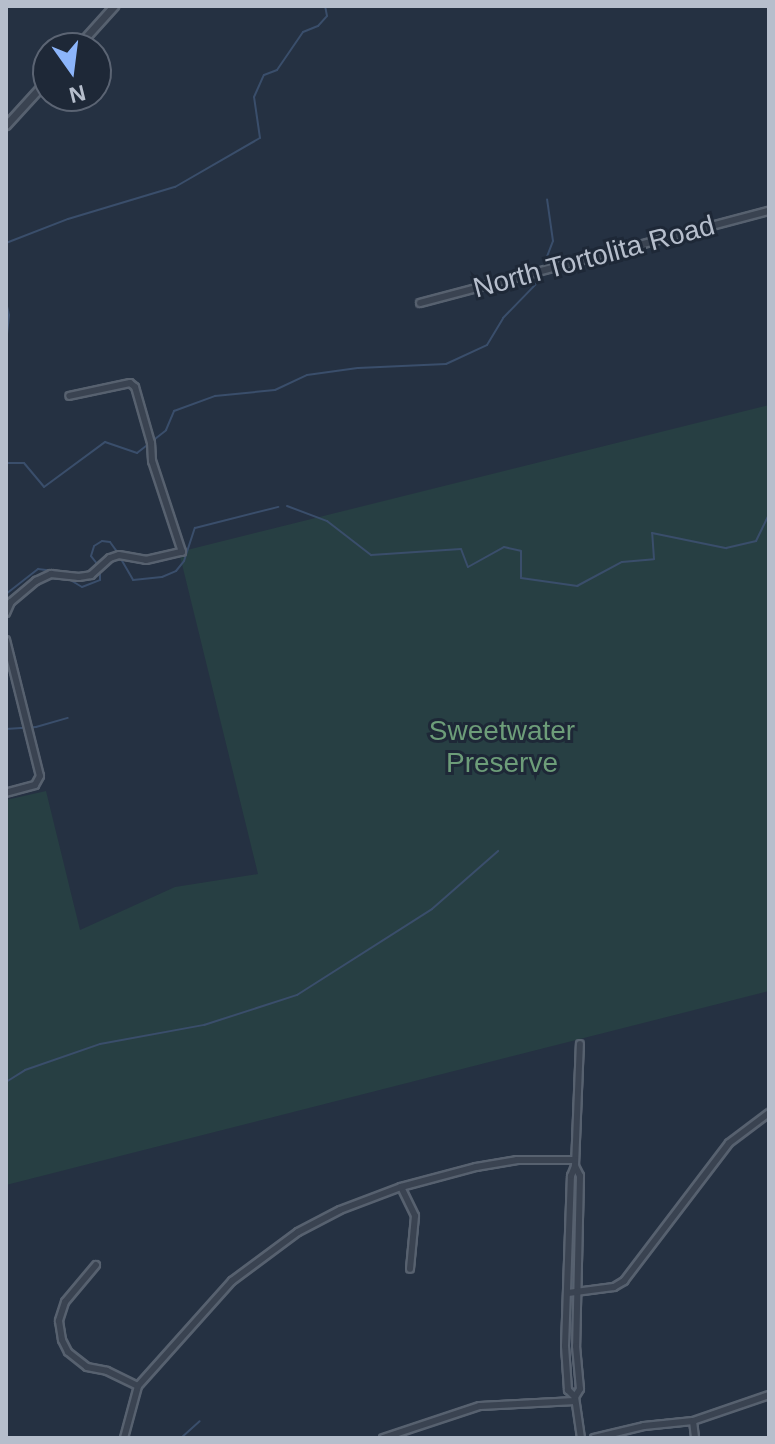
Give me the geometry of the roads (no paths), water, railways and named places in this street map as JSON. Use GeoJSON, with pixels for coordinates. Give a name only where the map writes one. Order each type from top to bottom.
{"type":"FeatureCollection","features":[{"type":"Feature","properties":{"kind":"street"},"geometry":{"type":"LineString","coordinates":[[90,32],[114,6]]}},
{"type":"Feature","properties":{"kind":"street"},"geometry":{"type":"LineString","coordinates":[[6,125],[32,97]]}},
{"type":"Feature","properties":{"kind":"street","name":"North Tortolita Road"},"geometry":{"type":"LineString","coordinates":[[420,303],[769,211]]}},
{"type":"Feature","properties":{"kind":"street"},"geometry":{"type":"LineString","coordinates":[[6,613],[11,602],[36,581],[51,574],[91,575],[110,558],[119,555],[146,560],[182,552],[152,461],[138,393],[130,383],[69,396]]}},
{"type":"Feature","properties":{"kind":"street"},"geometry":{"type":"LineString","coordinates":[[6,640],[40,776],[35,785],[6,793]]}},
{"type":"Feature","properties":{"kind":"street"},"geometry":{"type":"LineString","coordinates":[[580,1044],[575,1163],[571,1176],[568,1390],[575,1399],[581,1438]]}},
{"type":"Feature","properties":{"kind":"street"},"geometry":{"type":"LineString","coordinates":[[568,1293],[614,1287],[624,1281],[729,1143],[769,1113]]}},
{"type":"Feature","properties":{"kind":"street"},"geometry":{"type":"LineString","coordinates":[[124,1438],[138,1386],[232,1281],[256,1260],[340,1210],[401,1187],[490,1165],[575,1163]]}},
{"type":"Feature","properties":{"kind":"street"},"geometry":{"type":"LineString","coordinates":[[575,1163],[580,1176],[576,1346],[580,1389],[575,1399]]}},
{"type":"Feature","properties":{"kind":"street"},"geometry":{"type":"LineString","coordinates":[[401,1187],[415,1216],[410,1269]]}},
{"type":"Feature","properties":{"kind":"street"},"geometry":{"type":"LineString","coordinates":[[96,1265],[65,1302],[59,1321],[62,1340],[68,1352],[87,1367],[107,1371],[138,1386]]}},
{"type":"Feature","properties":{"kind":"street"},"geometry":{"type":"LineString","coordinates":[[594,1438],[644,1426],[693,1421],[769,1395]]}},
{"type":"Feature","properties":{"kind":"street"},"geometry":{"type":"LineString","coordinates":[[383,1438],[480,1406],[575,1399]]}},
{"type":"Feature","properties":{"kind":"street"},"geometry":{"type":"LineString","coordinates":[[693,1421],[695,1438]]}},
{"type":"Feature","properties":{"kind":"waterway"},"geometry":{"type":"LineString","coordinates":[[6,243],[68,219],[175,187],[260,138],[254,97],[264,75],[277,70],[303,32],[318,26],[327,16],[325,6]]}},
{"type":"Feature","properties":{"kind":"waterway"},"geometry":{"type":"LineString","coordinates":[[543,267],[553,241],[547,199]]}},
{"type":"Feature","properties":{"kind":"waterway"},"geometry":{"type":"LineString","coordinates":[[6,463],[24,463],[44,487],[105,442],[137,453],[166,430],[174,411],[215,396],[275,390],[307,375],[358,368],[446,364],[487,345],[503,318],[537,283],[540,273]]}},
{"type":"Feature","properties":{"kind":"waterway"},"geometry":{"type":"LineString","coordinates":[[6,302],[9,315],[6,342]]}},
{"type":"Feature","properties":{"kind":"waterway"},"geometry":{"type":"LineString","coordinates":[[287,506],[327,521],[371,555],[461,549],[468,567],[504,547],[521,551],[521,578],[577,586],[622,562],[654,559],[652,533],[726,548],[756,541],[769,514]]}},
{"type":"Feature","properties":{"kind":"waterway"},"geometry":{"type":"LineString","coordinates":[[121,559],[133,580],[162,577],[176,571],[184,561],[195,528],[278,507]]}},
{"type":"Feature","properties":{"kind":"waterway"},"geometry":{"type":"LineString","coordinates":[[98,565],[91,556],[94,546],[102,541],[110,542],[118,553]]}},
{"type":"Feature","properties":{"kind":"waterway"},"geometry":{"type":"LineString","coordinates":[[6,594],[38,569],[54,571]]}},
{"type":"Feature","properties":{"kind":"waterway"},"geometry":{"type":"LineString","coordinates":[[67,578],[82,587],[100,580],[100,571]]}},
{"type":"Feature","properties":{"kind":"waterway"},"geometry":{"type":"LineString","coordinates":[[6,729],[36,727],[68,718]]}},
{"type":"Feature","properties":{"kind":"waterway"},"geometry":{"type":"LineString","coordinates":[[6,1082],[25,1070],[100,1044],[204,1025],[297,995],[432,909],[498,851]]}},
{"type":"Feature","properties":{"kind":"waterway"},"geometry":{"type":"LineString","coordinates":[[181,1438],[200,1421]]}},
{"type":"Feature","properties":{"kind":"park label","name":"Sweetwater Preserve"},"geometry":{"type":"Point","coordinates":[502,747]}}]}
